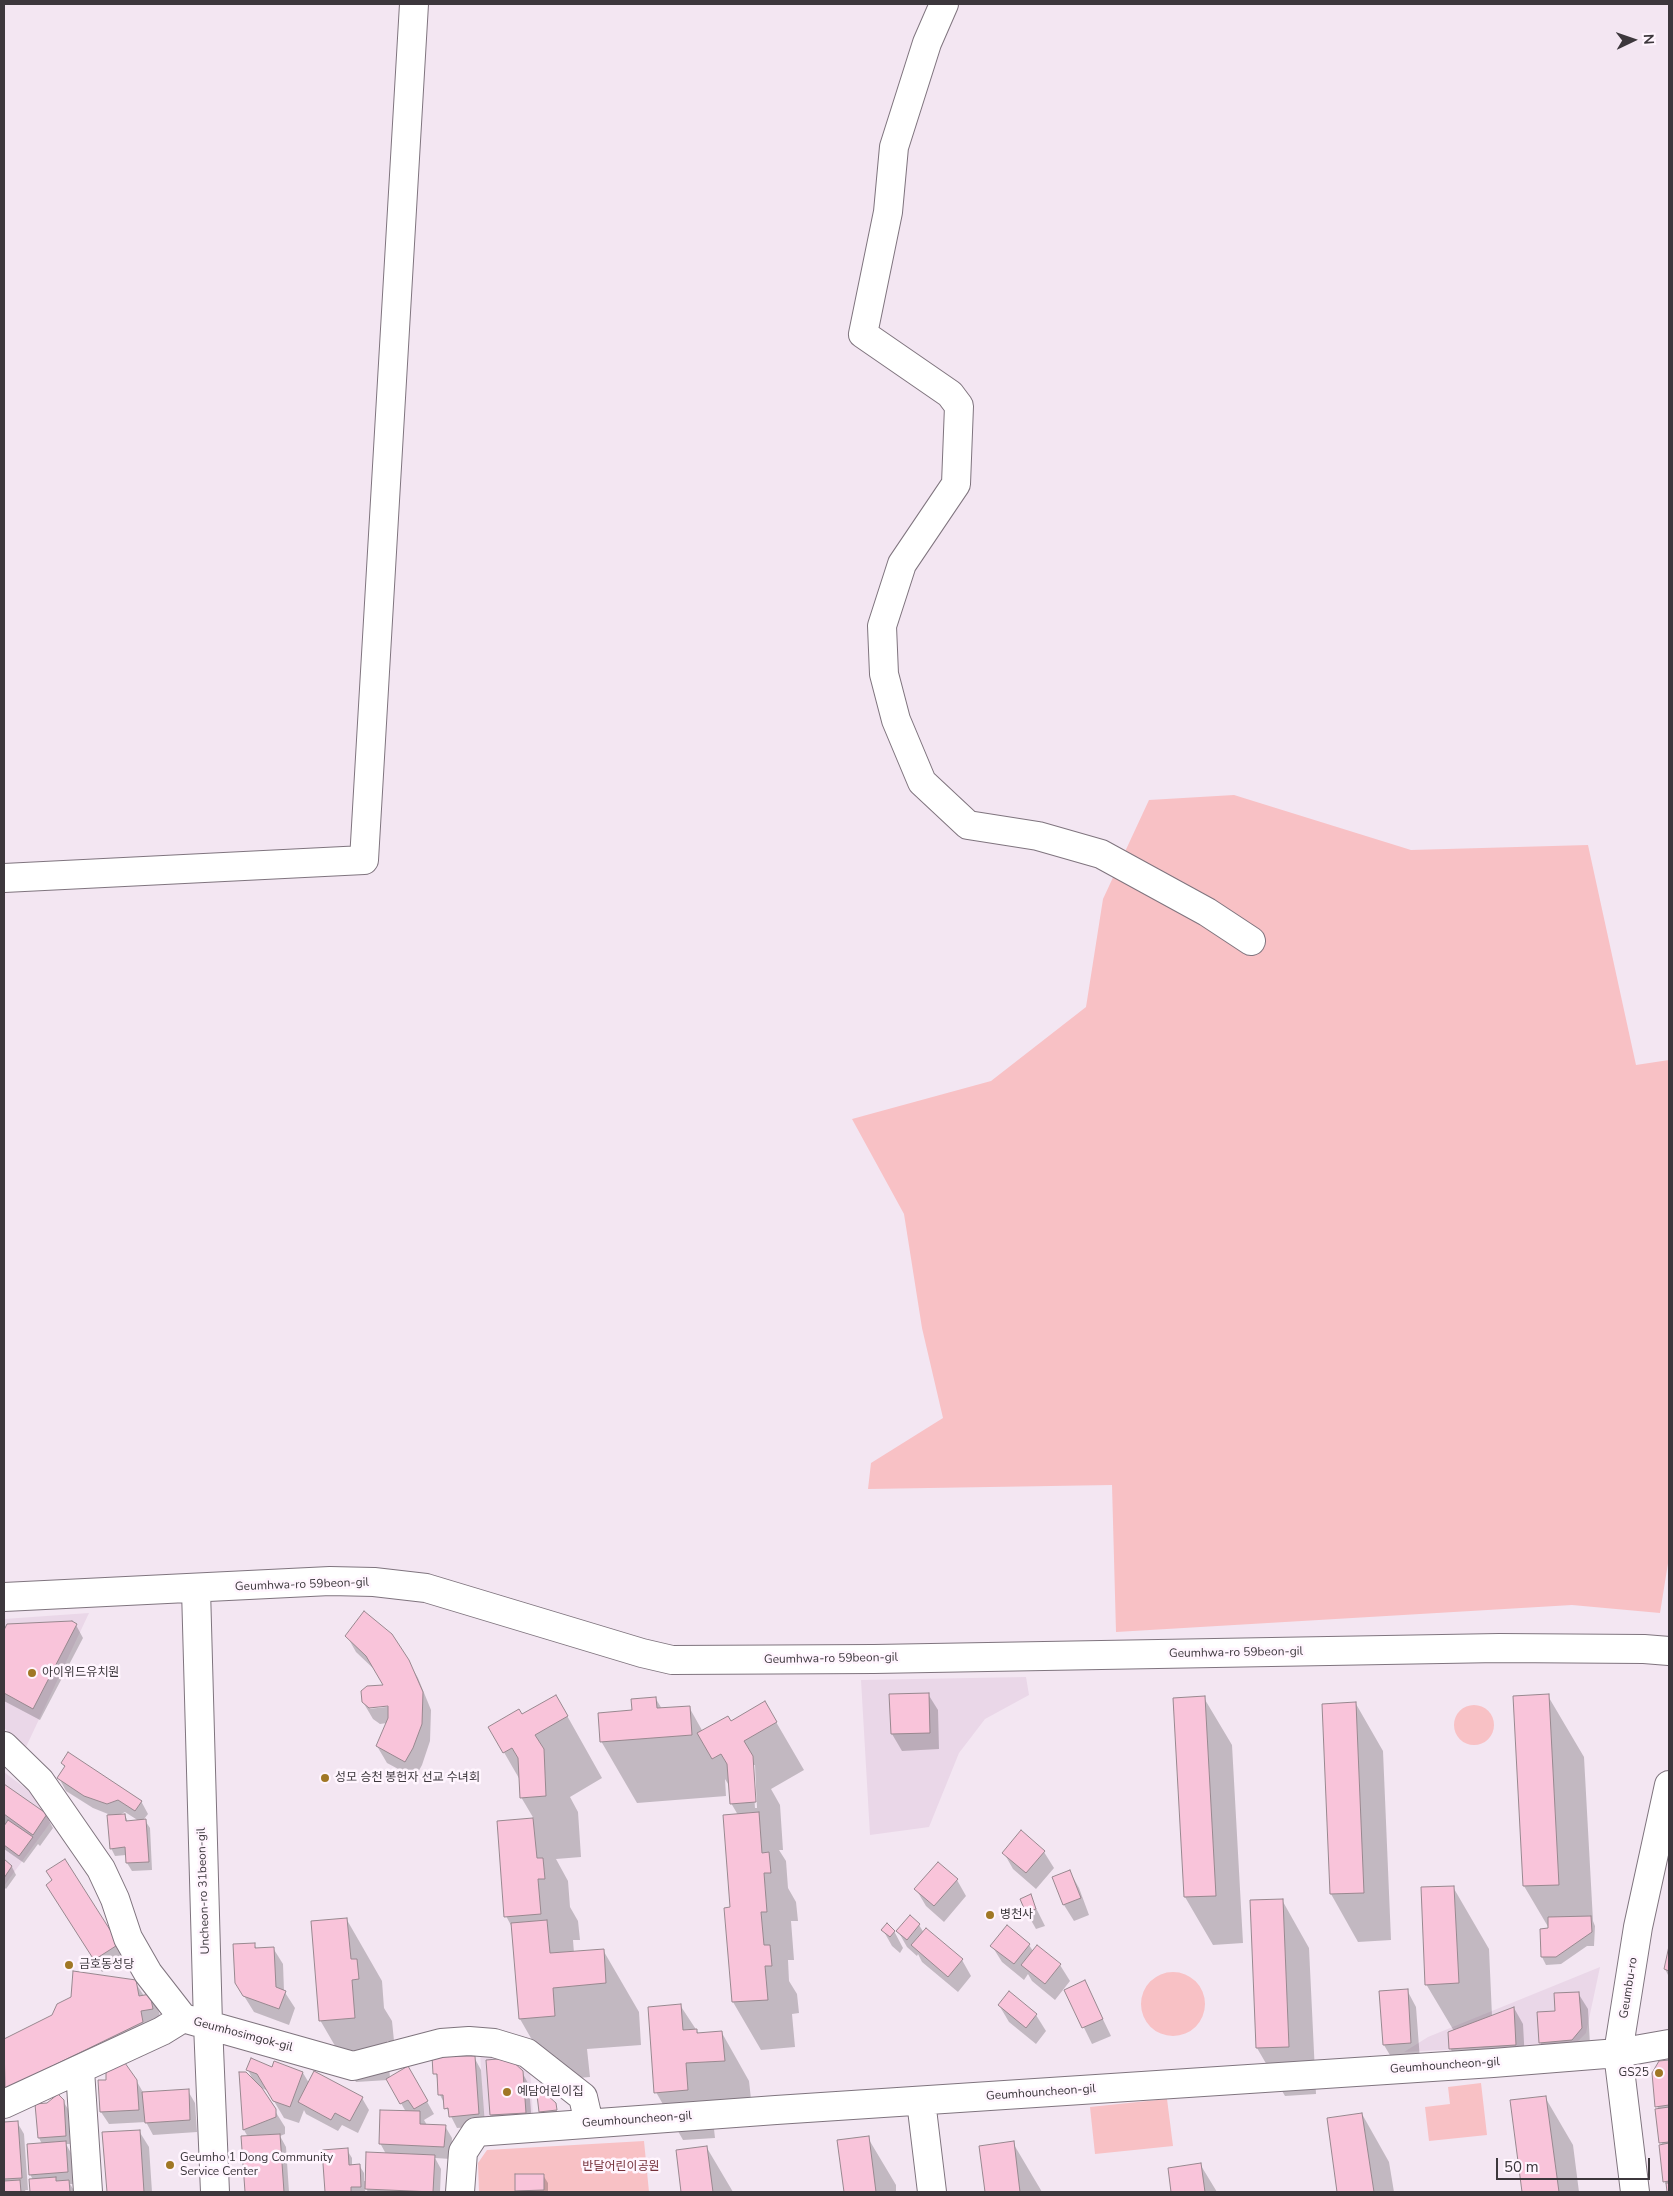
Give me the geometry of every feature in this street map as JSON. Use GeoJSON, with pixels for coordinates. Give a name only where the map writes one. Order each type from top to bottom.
{"type":"FeatureCollection","features":[{"type":"Feature","properties":{"kind":"street"},"geometry":{"type":"LineString","coordinates":[[4,878],[364,860],[414,4]]}},
{"type":"Feature","properties":{"kind":"street"},"geometry":{"type":"LineString","coordinates":[[944,4],[927,43],[894,147],[888,212],[863,334],[950,394],[959,406],[956,484],[902,564],[882,626],[884,674],[896,720],[922,782],[968,825],[1038,836],[1101,854],[1207,912],[1251,941]]}},
{"type":"Feature","properties":{"kind":"street","name":"Geumhwa-ro 59beon-gil"},"geometry":{"type":"LineString","coordinates":[[4,1597],[330,1581],[374,1582],[426,1588],[642,1653],[672,1660],[866,1659],[1499,1648],[1669,1651]]}},
{"type":"Feature","properties":{"kind":"street","name":"Uncheon-ro 31beon-gil"},"geometry":{"type":"LineString","coordinates":[[196,1589],[196,2021],[215,2192]]}},
{"type":"Feature","properties":{"kind":"street","name":"Geumhosimgok-gil"},"geometry":{"type":"LineString","coordinates":[[4,1746],[40,1782],[102,1870],[115,1899],[128,1938],[148,1973],[196,2021],[353,2066],[441,2042],[469,2041],[494,2043],[527,2054],[583,2097],[589,2124]]}},
{"type":"Feature","properties":{"kind":"street","name":"Geumbu-ro"},"geometry":{"type":"LineString","coordinates":[[1635,2192],[1618,2053],[1638,1927],[1669,1785]]}},
{"type":"Feature","properties":{"kind":"street"},"geometry":{"type":"LineString","coordinates":[[4,2104],[196,2021]]}},
{"type":"Feature","properties":{"kind":"street","name":"Geumhouncheon-gil"},"geometry":{"type":"LineString","coordinates":[[460,2192],[463,2152],[476,2132],[1493,2063],[1618,2053],[1669,2044]]}},
{"type":"Feature","properties":{"kind":"street"},"geometry":{"type":"LineString","coordinates":[[80,2070],[88,2192]]}},
{"type":"Feature","properties":{"kind":"street"},"geometry":{"type":"LineString","coordinates":[[921,2101],[932,2192]]}},
{"type":"Feature","properties":{"kind":"shaded area","name":"아이위드유치원"},"geometry":{"type":"Polygon","coordinates":[[[89,1613],[26,1747],[4,1728],[4,1619],[89,1613]]]}},
{"type":"Feature","properties":{"kind":"shaded area"},"geometry":{"type":"Polygon","coordinates":[[[1026,1677],[1029,1695],[985,1719],[959,1753],[929,1827],[870,1835],[861,1680],[1026,1677]]]}},
{"type":"Feature","properties":{"kind":"shaded area"},"geometry":{"type":"Polygon","coordinates":[[[4,1772],[50,1807],[53,1819],[4,1886],[4,1772]]]}},
{"type":"Feature","properties":{"kind":"shaded area"},"geometry":{"type":"Polygon","coordinates":[[[1600,1967],[1586,2033],[1576,2043],[1404,2052],[1428,2037],[1600,1967]]]}},
{"type":"Feature","properties":{"kind":"shaded area","name":"예담어린이집"},"geometry":{"type":"Polygon","coordinates":[[[480,2051],[514,2058],[530,2069],[533,2115],[484,2118],[480,2051]]]}},
{"type":"Feature","properties":{"kind":"green space"},"geometry":{"type":"Polygon","coordinates":[[[1234,795],[1411,850],[1588,845],[1636,1065],[1669,1060],[1669,1557],[1660,1613],[1572,1605],[1116,1632],[1112,1485],[868,1489],[871,1463],[943,1418],[922,1328],[904,1214],[852,1119],[991,1081],[1086,1007],[1103,899],[1149,800],[1234,795]]]}},
{"type":"Feature","properties":{"kind":"green space"},"geometry":{"type":"Polygon","coordinates":[[[1478,1705],[1485,1708],[1491,1714],[1494,1725],[1493,1733],[1485,1742],[1478,1745],[1470,1745],[1463,1742],[1455,1733],[1454,1721],[1457,1714],[1466,1706],[1478,1705]]]}},
{"type":"Feature","properties":{"kind":"green space"},"geometry":{"type":"Polygon","coordinates":[[[1173,1972],[1191,1978],[1199,1986],[1205,2004],[1199,2022],[1191,2030],[1173,2036],[1155,2030],[1147,2022],[1141,2004],[1147,1986],[1155,1978],[1173,1972]]]}},
{"type":"Feature","properties":{"kind":"green space"},"geometry":{"type":"Polygon","coordinates":[[[1481,2083],[1487,2135],[1429,2141],[1425,2107],[1450,2104],[1448,2087],[1481,2083]]]}},
{"type":"Feature","properties":{"kind":"green space"},"geometry":{"type":"Polygon","coordinates":[[[1167,2099],[1173,2146],[1095,2154],[1090,2107],[1167,2099]]]}},
{"type":"Feature","properties":{"kind":"green space","name":"반달어린이공원"},"geometry":{"type":"Polygon","coordinates":[[[644,2141],[649,2192],[479,2192],[478,2163],[487,2150],[644,2141]]]}},
{"type":"Feature","properties":{"kind":"building"},"geometry":{"type":"Polygon","coordinates":[[[364,1611],[392,1634],[409,1660],[423,1692],[422,1724],[413,1748],[405,1762],[376,1746],[388,1718],[388,1706],[369,1708],[362,1702],[361,1691],[367,1686],[383,1685],[366,1656],[345,1636],[364,1611]]]}},
{"type":"Feature","properties":{"kind":"building","name":"아이위드유치원"},"geometry":{"type":"Polygon","coordinates":[[[72,1621],[77,1624],[33,1709],[4,1693],[4,1630],[7,1624],[72,1621]]]}},
{"type":"Feature","properties":{"kind":"building"},"geometry":{"type":"Polygon","coordinates":[[[929,1693],[930,1733],[891,1734],[889,1694],[929,1693]]]}},
{"type":"Feature","properties":{"kind":"building"},"geometry":{"type":"Polygon","coordinates":[[[1549,1694],[1559,1885],[1523,1886],[1513,1696],[1549,1694]]]}},
{"type":"Feature","properties":{"kind":"building"},"geometry":{"type":"Polygon","coordinates":[[[556,1695],[568,1716],[535,1735],[544,1749],[546,1796],[520,1798],[518,1758],[512,1748],[503,1753],[488,1727],[519,1709],[522,1714],[556,1695]]]}},
{"type":"Feature","properties":{"kind":"building"},"geometry":{"type":"Polygon","coordinates":[[[1205,1696],[1216,1896],[1184,1897],[1173,1698],[1205,1696]]]}},
{"type":"Feature","properties":{"kind":"building"},"geometry":{"type":"Polygon","coordinates":[[[656,1697],[657,1708],[690,1706],[692,1735],[600,1742],[598,1713],[632,1710],[631,1699],[656,1697]]]}},
{"type":"Feature","properties":{"kind":"building"},"geometry":{"type":"Polygon","coordinates":[[[765,1701],[777,1722],[744,1741],[753,1756],[756,1802],[730,1804],[727,1764],[721,1754],[712,1759],[697,1733],[728,1716],[731,1721],[765,1701]]]}},
{"type":"Feature","properties":{"kind":"building"},"geometry":{"type":"Polygon","coordinates":[[[1356,1702],[1364,1893],[1330,1894],[1322,1704],[1356,1702]]]}},
{"type":"Feature","properties":{"kind":"building"},"geometry":{"type":"Polygon","coordinates":[[[68,1752],[142,1801],[135,1811],[118,1800],[107,1804],[84,1796],[57,1778],[65,1766],[61,1763],[68,1752]]]}},
{"type":"Feature","properties":{"kind":"building"},"geometry":{"type":"Polygon","coordinates":[[[4,1784],[47,1814],[33,1835],[4,1814],[4,1784]]]}},
{"type":"Feature","properties":{"kind":"building"},"geometry":{"type":"Polygon","coordinates":[[[759,1812],[762,1853],[769,1852],[771,1873],[764,1873],[767,1912],[761,1912],[764,1945],[770,1945],[772,1966],[765,1966],[768,2000],[732,2002],[724,1908],[730,1907],[723,1815],[759,1812]]]}},
{"type":"Feature","properties":{"kind":"building"},"geometry":{"type":"Polygon","coordinates":[[[125,1814],[126,1821],[146,1819],[149,1862],[126,1863],[125,1847],[110,1849],[107,1815],[125,1814]]]}},
{"type":"Feature","properties":{"kind":"building"},"geometry":{"type":"Polygon","coordinates":[[[533,1818],[537,1858],[543,1858],[545,1879],[538,1879],[541,1914],[504,1917],[497,1821],[533,1818]]]}},
{"type":"Feature","properties":{"kind":"building"},"geometry":{"type":"Polygon","coordinates":[[[8,1820],[33,1837],[19,1856],[4,1845],[4,1826],[8,1820]]]}},
{"type":"Feature","properties":{"kind":"building"},"geometry":{"type":"Polygon","coordinates":[[[1021,1830],[1045,1851],[1026,1873],[1002,1853],[1021,1830]]]}},
{"type":"Feature","properties":{"kind":"building"},"geometry":{"type":"Polygon","coordinates":[[[4,1859],[12,1866],[4,1878],[4,1859]]]}},
{"type":"Feature","properties":{"kind":"building"},"geometry":{"type":"Polygon","coordinates":[[[65,1859],[119,1944],[94,1960],[46,1885],[52,1880],[46,1871],[65,1859]]]}},
{"type":"Feature","properties":{"kind":"building"},"geometry":{"type":"Polygon","coordinates":[[[938,1862],[958,1879],[934,1906],[914,1889],[938,1862]]]}},
{"type":"Feature","properties":{"kind":"building"},"geometry":{"type":"Polygon","coordinates":[[[1070,1870],[1081,1898],[1063,1905],[1052,1877],[1070,1870]]]}},
{"type":"Feature","properties":{"kind":"building"},"geometry":{"type":"Polygon","coordinates":[[[1454,1886],[1459,1983],[1425,1985],[1421,1887],[1454,1886]]]}},
{"type":"Feature","properties":{"kind":"building"},"geometry":{"type":"Polygon","coordinates":[[[1031,1894],[1036,1909],[1026,1913],[1020,1899],[1031,1894]]]}},
{"type":"Feature","properties":{"kind":"building"},"geometry":{"type":"Polygon","coordinates":[[[1283,1899],[1289,2047],[1256,2048],[1250,1900],[1283,1899]]]}},
{"type":"Feature","properties":{"kind":"building"},"geometry":{"type":"Polygon","coordinates":[[[910,1915],[920,1924],[907,1940],[896,1931],[910,1915]]]}},
{"type":"Feature","properties":{"kind":"building"},"geometry":{"type":"Polygon","coordinates":[[[1591,1916],[1592,1932],[1556,1957],[1541,1957],[1540,1929],[1548,1928],[1548,1917],[1591,1916]]]}},
{"type":"Feature","properties":{"kind":"building"},"geometry":{"type":"Polygon","coordinates":[[[347,1918],[351,1959],[357,1959],[359,1979],[352,1980],[355,2018],[319,2021],[311,1921],[347,1918]]]}},
{"type":"Feature","properties":{"kind":"building"},"geometry":{"type":"Polygon","coordinates":[[[547,1920],[550,1953],[604,1949],[606,1983],[553,1988],[555,2016],[519,2019],[511,1923],[547,1920]]]}},
{"type":"Feature","properties":{"kind":"building"},"geometry":{"type":"Polygon","coordinates":[[[887,1923],[895,1931],[890,1937],[881,1930],[887,1923]]]}},
{"type":"Feature","properties":{"kind":"building"},"geometry":{"type":"Polygon","coordinates":[[[1007,1925],[1030,1944],[1014,1964],[990,1946],[1007,1925]]]}},
{"type":"Feature","properties":{"kind":"building"},"geometry":{"type":"Polygon","coordinates":[[[926,1928],[963,1959],[948,1977],[911,1945],[926,1928]]]}},
{"type":"Feature","properties":{"kind":"building"},"geometry":{"type":"Polygon","coordinates":[[[255,1943],[255,1948],[274,1947],[276,1987],[286,1991],[279,2009],[243,1996],[235,1983],[233,1944],[255,1943]]]}},
{"type":"Feature","properties":{"kind":"building"},"geometry":{"type":"Polygon","coordinates":[[[1037,1945],[1061,1964],[1045,1984],[1021,1965],[1037,1945]]]}},
{"type":"Feature","properties":{"kind":"building"},"geometry":{"type":"Polygon","coordinates":[[[1669,1946],[1669,1971],[1664,1969],[1669,1946]]]}},
{"type":"Feature","properties":{"kind":"building"},"geometry":{"type":"Polygon","coordinates":[[[73,1971],[136,1980],[139,1996],[150,1994],[153,2009],[141,2011],[143,2022],[5,2089],[4,2039],[52,2015],[57,2004],[71,1997],[73,1971]]]}},
{"type":"Feature","properties":{"kind":"building"},"geometry":{"type":"Polygon","coordinates":[[[1085,1980],[1103,2019],[1082,2028],[1064,1990],[1085,1980]]]}},
{"type":"Feature","properties":{"kind":"building"},"geometry":{"type":"Polygon","coordinates":[[[1408,1989],[1411,2043],[1383,2045],[1379,1991],[1408,1989]]]}},
{"type":"Feature","properties":{"kind":"building"},"geometry":{"type":"Polygon","coordinates":[[[1009,1991],[1037,2014],[1026,2028],[998,2005],[1009,1991]]]}},
{"type":"Feature","properties":{"kind":"building"},"geometry":{"type":"Polygon","coordinates":[[[1579,1992],[1582,2028],[1572,2040],[1539,2043],[1537,2012],[1555,2011],[1554,1993],[1579,1992]]]}},
{"type":"Feature","properties":{"kind":"building"},"geometry":{"type":"Polygon","coordinates":[[[681,2004],[683,2030],[697,2029],[697,2033],[722,2031],[725,2061],[686,2063],[688,2090],[654,2093],[648,2007],[681,2004]]]}},
{"type":"Feature","properties":{"kind":"building"},"geometry":{"type":"Polygon","coordinates":[[[1514,2007],[1516,2045],[1449,2049],[1448,2032],[1514,2007]]]}},
{"type":"Feature","properties":{"kind":"building"},"geometry":{"type":"Polygon","coordinates":[[[432,2056],[475,2056],[479,2114],[449,2117],[448,2108],[444,2109],[443,2095],[438,2095],[437,2074],[433,2074],[432,2056]]]}},
{"type":"Feature","properties":{"kind":"building"},"geometry":{"type":"Polygon","coordinates":[[[251,2058],[272,2067],[274,2061],[303,2072],[290,2107],[273,2101],[257,2074],[246,2070],[251,2058]]]}},
{"type":"Feature","properties":{"kind":"building","name":"예담어린이집"},"geometry":{"type":"Polygon","coordinates":[[[509,2058],[523,2071],[526,2113],[490,2115],[486,2060],[509,2058]]]}},
{"type":"Feature","properties":{"kind":"building"},"geometry":{"type":"Polygon","coordinates":[[[1669,2060],[1669,2105],[1655,2107],[1652,2073],[1659,2061],[1669,2060]]]}},
{"type":"Feature","properties":{"kind":"building"},"geometry":{"type":"Polygon","coordinates":[[[125,2063],[137,2080],[139,2110],[100,2112],[98,2080],[106,2080],[106,2072],[125,2063]]]}},
{"type":"Feature","properties":{"kind":"building"},"geometry":{"type":"Polygon","coordinates":[[[408,2066],[428,2101],[414,2109],[408,2100],[400,2104],[386,2079],[408,2066]]]}},
{"type":"Feature","properties":{"kind":"building"},"geometry":{"type":"Polygon","coordinates":[[[314,2071],[363,2097],[350,2121],[335,2113],[331,2120],[298,2102],[314,2071]]]}},
{"type":"Feature","properties":{"kind":"building"},"geometry":{"type":"Polygon","coordinates":[[[239,2072],[246,2072],[262,2088],[276,2109],[276,2117],[243,2130],[239,2072]]]}},
{"type":"Feature","properties":{"kind":"building"},"geometry":{"type":"Polygon","coordinates":[[[189,2089],[190,2120],[145,2123],[142,2092],[189,2089]]]}},
{"type":"Feature","properties":{"kind":"building"},"geometry":{"type":"Polygon","coordinates":[[[58,2094],[64,2100],[66,2136],[38,2138],[35,2104],[47,2103],[58,2094]]]}},
{"type":"Feature","properties":{"kind":"building"},"geometry":{"type":"Polygon","coordinates":[[[546,2094],[556,2103],[557,2110],[539,2112],[537,2095],[546,2094]]]}},
{"type":"Feature","properties":{"kind":"building"},"geometry":{"type":"Polygon","coordinates":[[[1546,2096],[1559,2192],[1522,2192],[1510,2100],[1546,2096]]]}},
{"type":"Feature","properties":{"kind":"building"},"geometry":{"type":"Polygon","coordinates":[[[1669,2107],[1669,2142],[1659,2143],[1655,2109],[1669,2107]]]}},
{"type":"Feature","properties":{"kind":"building"},"geometry":{"type":"Polygon","coordinates":[[[380,2110],[420,2111],[420,2124],[446,2125],[444,2147],[379,2144],[380,2110]]]}},
{"type":"Feature","properties":{"kind":"building"},"geometry":{"type":"Polygon","coordinates":[[[1362,2113],[1374,2192],[1337,2192],[1327,2118],[1362,2113]]]}},
{"type":"Feature","properties":{"kind":"building"},"geometry":{"type":"Polygon","coordinates":[[[18,2121],[22,2178],[4,2179],[4,2122],[18,2121]]]}},
{"type":"Feature","properties":{"kind":"building"},"geometry":{"type":"Polygon","coordinates":[[[140,2130],[144,2192],[107,2192],[102,2132],[140,2130]]]}},
{"type":"Feature","properties":{"kind":"building"},"geometry":{"type":"Polygon","coordinates":[[[280,2134],[284,2192],[245,2192],[241,2136],[280,2134]]]}},
{"type":"Feature","properties":{"kind":"building"},"geometry":{"type":"Polygon","coordinates":[[[869,2136],[876,2192],[844,2192],[837,2140],[869,2136]]]}},
{"type":"Feature","properties":{"kind":"building"},"geometry":{"type":"Polygon","coordinates":[[[66,2141],[68,2172],[29,2175],[27,2144],[66,2141]]]}},
{"type":"Feature","properties":{"kind":"building"},"geometry":{"type":"Polygon","coordinates":[[[1014,2141],[1020,2192],[985,2192],[979,2146],[1014,2141]]]}},
{"type":"Feature","properties":{"kind":"building"},"geometry":{"type":"Polygon","coordinates":[[[1669,2143],[1669,2181],[1663,2182],[1659,2145],[1669,2143]]]}},
{"type":"Feature","properties":{"kind":"building"},"geometry":{"type":"Polygon","coordinates":[[[707,2146],[713,2192],[681,2192],[676,2150],[707,2146]]]}},
{"type":"Feature","properties":{"kind":"building"},"geometry":{"type":"Polygon","coordinates":[[[348,2148],[349,2165],[360,2164],[361,2187],[351,2187],[351,2192],[325,2192],[322,2150],[348,2148]]]}},
{"type":"Feature","properties":{"kind":"building"},"geometry":{"type":"Polygon","coordinates":[[[366,2152],[435,2155],[433,2192],[365,2189],[366,2152]]]}},
{"type":"Feature","properties":{"kind":"building"},"geometry":{"type":"Polygon","coordinates":[[[1201,2163],[1205,2192],[1171,2192],[1168,2168],[1201,2163]]]}},
{"type":"Feature","properties":{"kind":"building"},"geometry":{"type":"Polygon","coordinates":[[[515,2174],[544,2174],[544,2190],[515,2191],[515,2174]]]}},
{"type":"Feature","properties":{"kind":"building"},"geometry":{"type":"Polygon","coordinates":[[[56,2177],[56,2181],[69,2180],[70,2192],[30,2192],[29,2179],[56,2177]]]}},
{"type":"Feature","properties":{"kind":"building"},"geometry":{"type":"Polygon","coordinates":[[[20,2180],[21,2192],[4,2192],[4,2181],[20,2180]]]}},
{"type":"Feature","properties":{"kind":"building"},"geometry":{"type":"Polygon","coordinates":[[[1666,2183],[1669,2183],[1669,2192],[1667,2192],[1666,2183]]]}},
{"type":"Feature","properties":{"kind":"place","name":"아이위드유치원"},"geometry":{"type":"Point","coordinates":[32,1673]}},
{"type":"Feature","properties":{"kind":"place","name":"성모 승천 봉헌자 선교 수녀회"},"geometry":{"type":"Point","coordinates":[325,1778]}},
{"type":"Feature","properties":{"kind":"place","name":"병천사"},"geometry":{"type":"Point","coordinates":[990,1915]}},
{"type":"Feature","properties":{"kind":"place","name":"금호동성당"},"geometry":{"type":"Point","coordinates":[69,1965]}},
{"type":"Feature","properties":{"kind":"place","name":"GS25"},"geometry":{"type":"Point","coordinates":[1659,2073]}},
{"type":"Feature","properties":{"kind":"place","name":"예담어린이집"},"geometry":{"type":"Point","coordinates":[507,2092]}},
{"type":"Feature","properties":{"kind":"place","name":"Geumho 1 Dong Community Service Center"},"geometry":{"type":"Point","coordinates":[170,2165]}}]}
